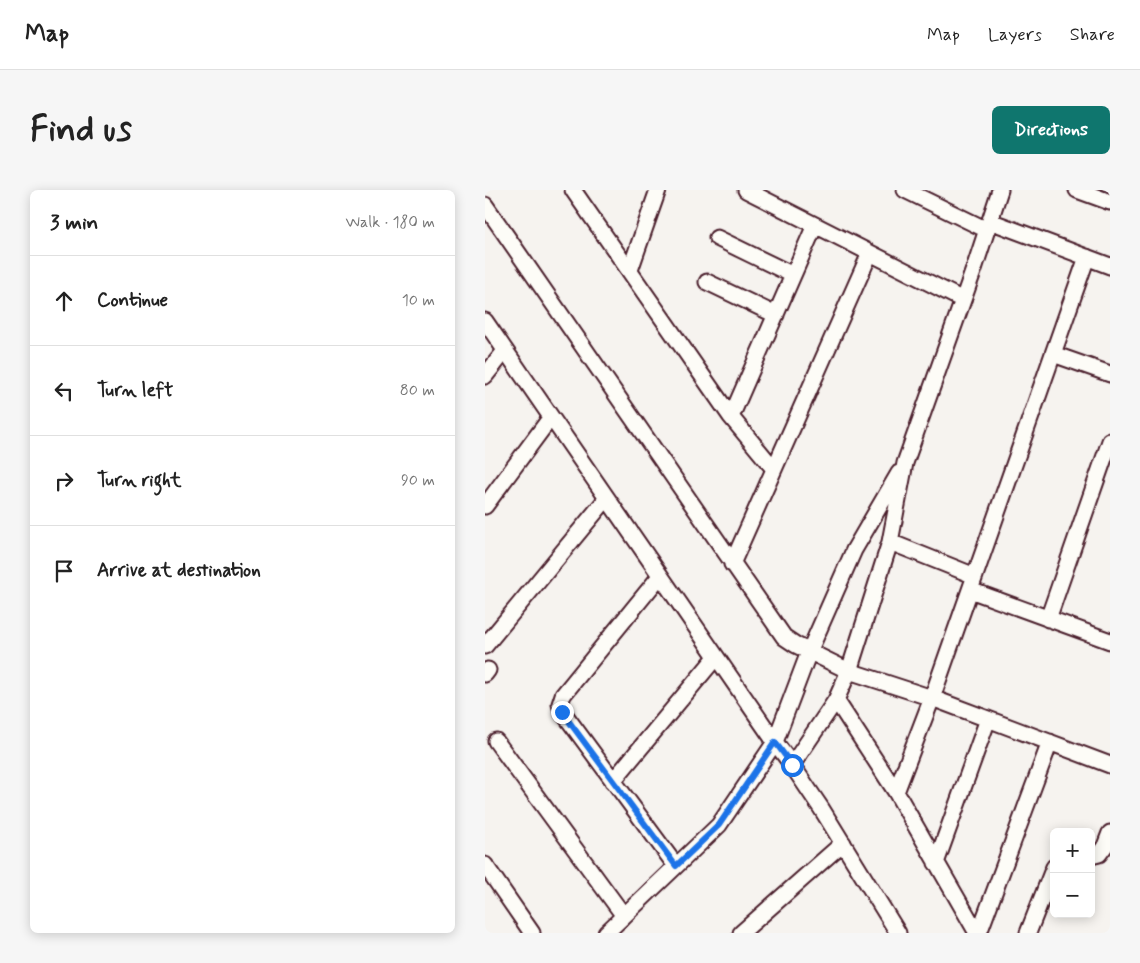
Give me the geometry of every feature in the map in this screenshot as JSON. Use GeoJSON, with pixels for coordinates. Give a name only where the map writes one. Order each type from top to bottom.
{"type":"FeatureCollection","features":[{"type":"Feature","properties":{"kind":"street"},"geometry":{"type":"LineString","coordinates":[[573,190],[731,417],[774,469]]}},
{"type":"Feature","properties":{"kind":"street"},"geometry":{"type":"LineString","coordinates":[[630,270],[658,190]]}},
{"type":"Feature","properties":{"kind":"street"},"geometry":{"type":"LineString","coordinates":[[746,190],[963,300]]}},
{"type":"Feature","properties":{"kind":"street"},"geometry":{"type":"LineString","coordinates":[[905,190],[988,226],[1110,266]]}},
{"type":"Feature","properties":{"kind":"street"},"geometry":{"type":"LineString","coordinates":[[792,765],[836,700],[849,671],[890,542],[905,463],[1000,190]]}},
{"type":"Feature","properties":{"kind":"street"},"geometry":{"type":"LineString","coordinates":[[1077,190],[1108,198]]}},
{"type":"Feature","properties":{"kind":"street"},"geometry":{"type":"LineString","coordinates":[[485,205],[784,637],[809,652],[849,671],[932,698],[1110,764]]}},
{"type":"Feature","properties":{"kind":"street"},"geometry":{"type":"LineString","coordinates":[[731,417],[815,225]]}},
{"type":"Feature","properties":{"kind":"street"},"geometry":{"type":"LineString","coordinates":[[717,238],[793,275]]}},
{"type":"Feature","properties":{"kind":"street"},"geometry":{"type":"LineString","coordinates":[[733,564],[870,253]]}},
{"type":"Feature","properties":{"kind":"street"},"geometry":{"type":"LineString","coordinates":[[896,792],[932,698],[1087,257]]}},
{"type":"Feature","properties":{"kind":"street"},"geometry":{"type":"LineString","coordinates":[[707,282],[776,315]]}},
{"type":"Feature","properties":{"kind":"street"},"geometry":{"type":"LineString","coordinates":[[485,321],[792,765],[843,843],[898,933]]}},
{"type":"Feature","properties":{"kind":"street"},"geometry":{"type":"LineString","coordinates":[[485,376],[505,351]]}},
{"type":"Feature","properties":{"kind":"street"},"geometry":{"type":"LineString","coordinates":[[1053,354],[1110,374]]}},
{"type":"Feature","properties":{"kind":"street"},"geometry":{"type":"LineString","coordinates":[[485,506],[551,416]]}},
{"type":"Feature","properties":{"kind":"street"},"geometry":{"type":"LineString","coordinates":[[1048,619],[1110,441]]}},
{"type":"Feature","properties":{"kind":"street"},"geometry":{"type":"LineString","coordinates":[[606,933],[719,825],[775,742],[809,652],[854,550],[905,463]]}},
{"type":"Feature","properties":{"kind":"street"},"geometry":{"type":"LineString","coordinates":[[485,646],[607,498]]}},
{"type":"Feature","properties":{"kind":"street"},"geometry":{"type":"LineString","coordinates":[[890,542],[1048,619],[1110,642]]}},
{"type":"Feature","properties":{"kind":"street"},"geometry":{"type":"LineString","coordinates":[[660,576],[563,695],[560,704],[562,712],[676,866]]}},
{"type":"Feature","properties":{"kind":"street"},"geometry":{"type":"LineString","coordinates":[[613,781],[716,657]]}},
{"type":"Feature","properties":{"kind":"street"},"geometry":{"type":"LineString","coordinates":[[836,700],[896,792],[935,863],[978,933]]}},
{"type":"Feature","properties":{"kind":"street"},"geometry":{"type":"LineString","coordinates":[[935,863],[988,719]]}},
{"type":"Feature","properties":{"kind":"street"},"geometry":{"type":"LineString","coordinates":[[496,740],[624,916]]}},
{"type":"Feature","properties":{"kind":"street"},"geometry":{"type":"LineString","coordinates":[[978,933],[1050,742]]}},
{"type":"Feature","properties":{"kind":"street"},"geometry":{"type":"LineString","coordinates":[[1095,855],[1099,854],[1110,833]]}},
{"type":"Feature","properties":{"kind":"street"},"geometry":{"type":"LineString","coordinates":[[741,933],[843,843]]}},
{"type":"Feature","properties":{"kind":"street"},"geometry":{"type":"LineString","coordinates":[[485,865],[532,933]]}},
{"type":"Feature","properties":{"kind":"street"},"geometry":{"type":"LineString","coordinates":[[1028,933],[1052,873]]}},
{"type":"Feature","properties":{"kind":"route"},"geometry":{"type":"LineString","coordinates":[[562,712],[676,866],[719,825],[775,742],[792,765]]}}]}
